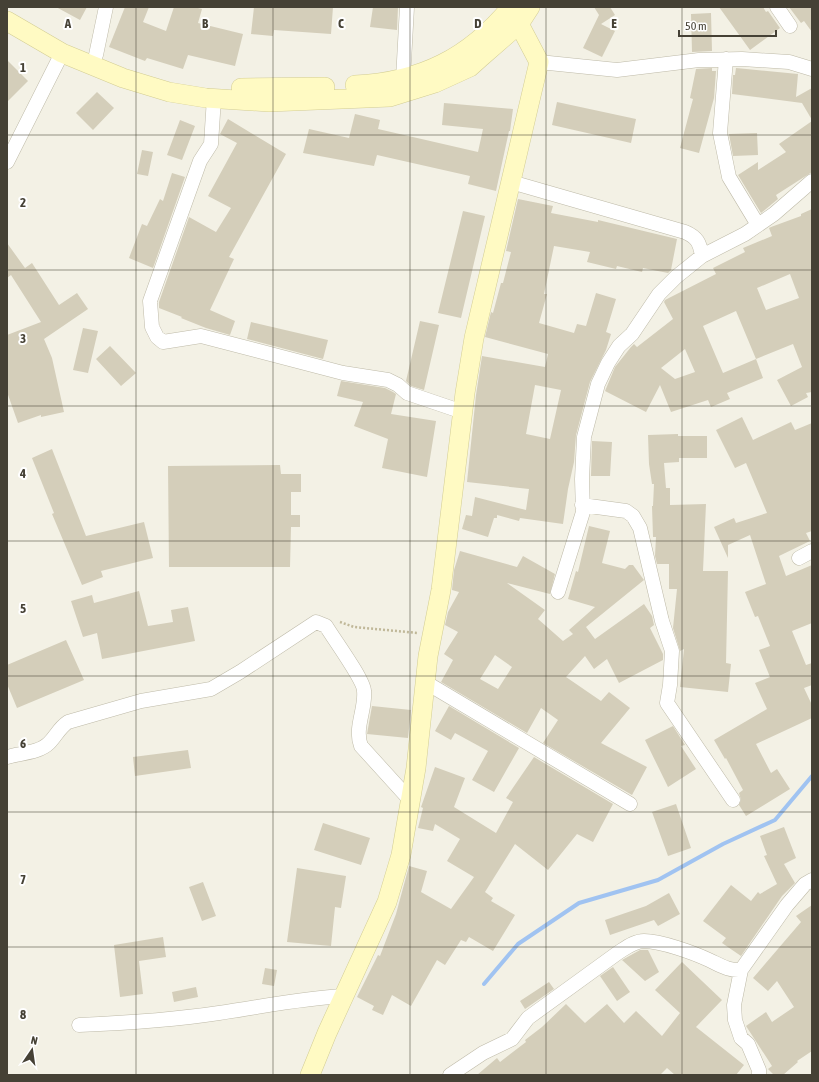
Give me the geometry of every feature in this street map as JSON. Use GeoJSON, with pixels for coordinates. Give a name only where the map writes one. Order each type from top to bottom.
{"type":"FeatureCollection","features":[{"type":"Feature","properties":{"kind":"main road"},"geometry":{"type":"LineString","coordinates":[[7,8],[67,43],[117,64],[197,85],[224,88],[259,89],[380,84],[403,79],[436,67],[462,53],[515,15],[530,7]]}},
{"type":"Feature","properties":{"kind":"main road"},"geometry":{"type":"LineString","coordinates":[[310,1075],[327,1033],[387,902],[400,854],[416,768],[425,682],[432,634],[441,590],[463,412],[474,338],[539,62],[515,15]]}},
{"type":"Feature","properties":{"kind":"main road"},"geometry":{"type":"LineString","coordinates":[[7,21],[62,53],[123,78],[169,92],[214,98],[269,102],[390,97],[435,83],[470,67],[515,15]]}},
{"type":"Feature","properties":{"kind":"street"},"geometry":{"type":"LineString","coordinates":[[96,55],[106,7]]}},
{"type":"Feature","properties":{"kind":"street"},"geometry":{"type":"LineString","coordinates":[[403,79],[407,7]]}},
{"type":"Feature","properties":{"kind":"street"},"geometry":{"type":"LineString","coordinates":[[777,7],[790,26]]}},
{"type":"Feature","properties":{"kind":"street"},"geometry":{"type":"LineString","coordinates":[[7,162],[62,53]]}},
{"type":"Feature","properties":{"kind":"street"},"geometry":{"type":"LineString","coordinates":[[539,62],[617,70],[699,60],[726,59],[789,62],[812,69]]}},
{"type":"Feature","properties":{"kind":"street"},"geometry":{"type":"LineString","coordinates":[[726,59],[720,133],[729,177],[758,225]]}},
{"type":"Feature","properties":{"kind":"street"},"geometry":{"type":"LineString","coordinates":[[214,98],[211,144],[200,161],[150,301],[152,327],[157,337],[163,342],[201,336],[343,372],[388,380],[398,385],[406,393],[463,412]]}},
{"type":"Feature","properties":{"kind":"street"},"geometry":{"type":"LineString","coordinates":[[558,592],[580,524],[584,437],[598,384],[619,346],[632,334],[659,294],[676,277],[702,256],[758,225],[774,214],[812,181]]}},
{"type":"Feature","properties":{"kind":"street"},"geometry":{"type":"LineString","coordinates":[[511,182],[684,232],[694,236],[700,244],[702,256]]}},
{"type":"Feature","properties":{"kind":"street"},"geometry":{"type":"LineString","coordinates":[[582,505],[626,511],[633,516],[640,528],[662,621],[672,651],[670,685],[667,703],[734,800]]}},
{"type":"Feature","properties":{"kind":"street"},"geometry":{"type":"LineString","coordinates":[[798,558],[812,551]]}},
{"type":"Feature","properties":{"kind":"street"},"geometry":{"type":"LineString","coordinates":[[7,757],[33,751],[45,746],[60,727],[68,722],[141,701],[211,689],[240,672],[316,622],[326,626],[364,689],[359,731],[361,746],[410,800]]}},
{"type":"Feature","properties":{"kind":"street"},"geometry":{"type":"LineString","coordinates":[[425,682],[630,804]]}},
{"type":"Feature","properties":{"kind":"street"},"geometry":{"type":"LineString","coordinates":[[759,1075],[759,1070],[748,1044],[741,1038],[735,1020],[734,1005],[741,970],[783,910],[805,884],[812,880]]}},
{"type":"Feature","properties":{"kind":"street"},"geometry":{"type":"LineString","coordinates":[[450,1075],[483,1053],[512,1039],[528,1018],[632,944],[644,941],[670,947],[698,956],[731,970],[741,970]]}},
{"type":"Feature","properties":{"kind":"street"},"geometry":{"type":"LineString","coordinates":[[79,1026],[148,1022],[218,1014],[316,997],[344,996]]}},
{"type":"Feature","properties":{"kind":"path"},"geometry":{"type":"LineString","coordinates":[[316,622],[334,620],[354,627],[432,634]]}},
{"type":"Feature","properties":{"kind":"building"},"geometry":{"type":"Polygon","coordinates":[[[56,7],[87,7],[80,20],[56,7]]]}},
{"type":"Feature","properties":{"kind":"building"},"geometry":{"type":"Polygon","coordinates":[[[125,7],[149,7],[143,22],[166,31],[174,7],[194,7],[202,9],[198,23],[243,34],[235,66],[188,55],[183,69],[147,58],[145,61],[109,47],[125,7]]]}},
{"type":"Feature","properties":{"kind":"building"},"geometry":{"type":"Polygon","coordinates":[[[254,7],[333,7],[331,34],[274,30],[273,36],[251,34],[254,7]]]}},
{"type":"Feature","properties":{"kind":"building"},"geometry":{"type":"Polygon","coordinates":[[[373,7],[398,7],[397,30],[370,27],[373,7]]]}},
{"type":"Feature","properties":{"kind":"building"},"geometry":{"type":"Polygon","coordinates":[[[594,7],[610,7],[615,15],[601,24],[615,31],[602,57],[583,48],[599,15],[594,7]]]}},
{"type":"Feature","properties":{"kind":"building"},"geometry":{"type":"Polygon","coordinates":[[[719,7],[763,7],[766,12],[768,11],[780,28],[750,50],[719,7]]]}},
{"type":"Feature","properties":{"kind":"building"},"geometry":{"type":"Polygon","coordinates":[[[789,7],[812,7],[812,32],[804,21],[801,23],[789,7]]]}},
{"type":"Feature","properties":{"kind":"building"},"geometry":{"type":"Polygon","coordinates":[[[711,13],[712,51],[692,52],[691,14],[711,13]]]}},
{"type":"Feature","properties":{"kind":"building"},"geometry":{"type":"Polygon","coordinates":[[[7,60],[28,81],[7,102],[7,60]]]}},
{"type":"Feature","properties":{"kind":"building"},"geometry":{"type":"Polygon","coordinates":[[[712,68],[712,71],[716,71],[714,98],[699,153],[680,148],[693,99],[690,98],[696,69],[712,68]]]}},
{"type":"Feature","properties":{"kind":"building"},"geometry":{"type":"Polygon","coordinates":[[[736,68],[798,74],[796,97],[812,88],[812,120],[802,103],[732,94],[733,75],[735,75],[736,68]]]}},
{"type":"Feature","properties":{"kind":"building"},"geometry":{"type":"Polygon","coordinates":[[[97,92],[114,108],[93,130],[76,113],[97,92]]]}},
{"type":"Feature","properties":{"kind":"building"},"geometry":{"type":"Polygon","coordinates":[[[557,102],[636,119],[631,143],[552,125],[557,102]]]}},
{"type":"Feature","properties":{"kind":"building"},"geometry":{"type":"Polygon","coordinates":[[[444,103],[513,109],[510,131],[496,191],[468,184],[470,176],[377,155],[374,166],[303,153],[309,129],[349,138],[355,114],[380,120],[378,129],[478,152],[483,129],[442,125],[444,103]]]}},
{"type":"Feature","properties":{"kind":"building"},"geometry":{"type":"Polygon","coordinates":[[[228,119],[286,154],[229,257],[234,259],[210,310],[235,321],[230,335],[206,328],[159,308],[159,302],[189,217],[216,232],[231,208],[208,196],[237,143],[220,134],[228,119]]]}},
{"type":"Feature","properties":{"kind":"building"},"geometry":{"type":"Polygon","coordinates":[[[180,120],[195,126],[182,160],[167,155],[180,120]]]}},
{"type":"Feature","properties":{"kind":"building"},"geometry":{"type":"Polygon","coordinates":[[[812,121],[812,172],[776,195],[778,199],[761,213],[738,175],[758,162],[758,170],[786,152],[779,144],[812,121]]]}},
{"type":"Feature","properties":{"kind":"building"},"geometry":{"type":"Polygon","coordinates":[[[757,133],[758,155],[733,156],[729,134],[757,133]]]}},
{"type":"Feature","properties":{"kind":"building"},"geometry":{"type":"Polygon","coordinates":[[[142,150],[153,152],[148,176],[137,174],[142,150]]]}},
{"type":"Feature","properties":{"kind":"building"},"geometry":{"type":"Polygon","coordinates":[[[172,173],[185,177],[153,268],[129,258],[142,224],[147,226],[160,199],[163,201],[172,173]]]}},
{"type":"Feature","properties":{"kind":"building"},"geometry":{"type":"Polygon","coordinates":[[[518,199],[553,206],[551,213],[598,222],[598,220],[677,239],[671,270],[668,273],[643,268],[642,272],[617,266],[616,269],[587,262],[590,252],[554,246],[544,294],[547,294],[539,323],[574,333],[577,324],[586,326],[596,293],[616,299],[606,332],[611,334],[606,350],[590,382],[576,435],[574,462],[563,524],[520,518],[519,521],[497,515],[497,518],[494,518],[488,537],[462,529],[466,515],[472,516],[475,497],[526,510],[529,489],[467,482],[476,395],[482,356],[545,367],[548,354],[485,337],[491,312],[493,313],[511,252],[506,251],[518,199]],[[535,385],[526,434],[550,439],[561,390],[535,385]]]}},
{"type":"Feature","properties":{"kind":"building"},"geometry":{"type":"Polygon","coordinates":[[[812,209],[812,392],[806,393],[808,397],[791,406],[777,380],[802,367],[793,344],[756,359],[763,378],[727,393],[730,399],[711,407],[708,400],[671,412],[660,385],[646,412],[605,391],[615,367],[631,347],[634,344],[637,347],[673,319],[664,302],[665,300],[716,274],[713,268],[745,252],[743,248],[772,236],[769,228],[801,216],[801,214],[812,209]],[[790,274],[757,288],[766,310],[799,298],[790,274]],[[736,311],[703,326],[723,373],[756,359],[736,311]],[[685,349],[661,368],[675,379],[695,372],[685,349]]]}},
{"type":"Feature","properties":{"kind":"building"},"geometry":{"type":"Polygon","coordinates":[[[463,211],[485,216],[461,318],[438,313],[463,211]]]}},
{"type":"Feature","properties":{"kind":"building"},"geometry":{"type":"Polygon","coordinates":[[[7,243],[25,268],[32,263],[59,305],[77,293],[88,309],[44,339],[52,358],[64,412],[41,417],[41,415],[18,423],[7,392],[7,335],[41,322],[11,275],[7,278],[7,243]]]}},
{"type":"Feature","properties":{"kind":"building"},"geometry":{"type":"Polygon","coordinates":[[[420,321],[439,325],[424,390],[411,386],[406,381],[420,321]]]}},
{"type":"Feature","properties":{"kind":"building"},"geometry":{"type":"Polygon","coordinates":[[[251,322],[328,340],[323,359],[247,339],[251,322]]]}},
{"type":"Feature","properties":{"kind":"building"},"geometry":{"type":"Polygon","coordinates":[[[83,328],[98,331],[88,373],[73,370],[83,328]]]}},
{"type":"Feature","properties":{"kind":"building"},"geometry":{"type":"Polygon","coordinates":[[[110,346],[136,373],[121,386],[96,359],[110,346]]]}},
{"type":"Feature","properties":{"kind":"building"},"geometry":{"type":"Polygon","coordinates":[[[341,381],[385,388],[393,392],[396,394],[391,414],[436,421],[427,477],[382,468],[388,439],[354,426],[363,402],[337,396],[341,381]]]}},
{"type":"Feature","properties":{"kind":"building"},"geometry":{"type":"Polygon","coordinates":[[[742,417],[753,440],[791,422],[795,430],[812,423],[812,531],[806,533],[810,541],[779,556],[786,576],[812,565],[812,623],[792,631],[806,665],[812,663],[812,685],[804,688],[812,705],[812,718],[756,744],[771,773],[777,769],[790,789],[746,816],[739,805],[741,800],[739,793],[743,790],[726,758],[725,759],[714,740],[767,709],[755,683],[770,677],[759,650],[770,646],[758,616],[755,617],[745,592],[766,584],[750,535],[728,545],[728,558],[714,527],[734,518],[736,523],[767,513],[746,463],[735,468],[716,430],[742,417]]]}},
{"type":"Feature","properties":{"kind":"building"},"geometry":{"type":"Polygon","coordinates":[[[678,434],[678,436],[707,436],[707,458],[679,458],[679,462],[664,463],[666,488],[670,488],[670,505],[706,504],[703,571],[728,571],[726,663],[731,664],[728,692],[680,687],[684,649],[680,651],[673,628],[677,589],[669,589],[669,564],[657,564],[655,556],[656,537],[653,537],[652,506],[654,484],[652,484],[649,464],[648,435],[678,434]]]}},
{"type":"Feature","properties":{"kind":"building"},"geometry":{"type":"Polygon","coordinates":[[[592,441],[612,442],[610,476],[591,476],[592,441]]]}},
{"type":"Feature","properties":{"kind":"building"},"geometry":{"type":"Polygon","coordinates":[[[52,449],[86,536],[144,522],[153,558],[101,571],[103,577],[82,585],[52,514],[54,513],[32,458],[52,449]]]}},
{"type":"Feature","properties":{"kind":"building"},"geometry":{"type":"Polygon","coordinates":[[[280,465],[281,474],[301,474],[301,492],[291,492],[291,515],[300,515],[300,527],[291,527],[290,567],[169,567],[168,466],[280,465]]]}},
{"type":"Feature","properties":{"kind":"building"},"geometry":{"type":"Polygon","coordinates":[[[589,526],[610,531],[602,563],[625,569],[629,565],[633,565],[644,580],[586,627],[595,639],[644,604],[652,616],[654,625],[650,628],[663,654],[663,660],[619,683],[607,659],[594,669],[585,656],[566,677],[601,701],[609,692],[630,708],[601,743],[647,767],[632,795],[543,743],[558,720],[541,708],[527,733],[441,682],[453,660],[444,654],[458,632],[445,625],[448,612],[459,592],[452,590],[454,570],[460,551],[517,567],[523,556],[555,574],[550,594],[507,583],[545,610],[538,619],[563,641],[573,634],[569,630],[595,607],[568,599],[576,571],[578,572],[589,526]],[[495,655],[480,679],[498,689],[512,667],[495,655]]]}},
{"type":"Feature","properties":{"kind":"building"},"geometry":{"type":"Polygon","coordinates":[[[139,591],[148,626],[173,622],[171,610],[188,607],[195,641],[102,659],[97,633],[83,637],[71,601],[92,595],[94,603],[139,591]]]}},
{"type":"Feature","properties":{"kind":"building"},"geometry":{"type":"Polygon","coordinates":[[[66,640],[84,680],[17,708],[7,684],[7,665],[66,640]]]}},
{"type":"Feature","properties":{"kind":"building"},"geometry":{"type":"Polygon","coordinates":[[[372,706],[411,710],[408,738],[367,734],[372,706]]]}},
{"type":"Feature","properties":{"kind":"building"},"geometry":{"type":"Polygon","coordinates":[[[449,706],[519,748],[494,792],[472,780],[488,751],[455,733],[451,740],[435,731],[449,706]]]}},
{"type":"Feature","properties":{"kind":"building"},"geometry":{"type":"Polygon","coordinates":[[[673,726],[685,745],[681,746],[696,769],[668,787],[645,740],[673,726]]]}},
{"type":"Feature","properties":{"kind":"building"},"geometry":{"type":"Polygon","coordinates":[[[188,750],[191,768],[135,776],[133,757],[188,750]]]}},
{"type":"Feature","properties":{"kind":"building"},"geometry":{"type":"Polygon","coordinates":[[[534,757],[613,804],[593,842],[577,834],[548,870],[515,844],[485,892],[493,898],[491,901],[515,915],[493,951],[469,937],[466,942],[461,940],[445,965],[437,960],[411,1006],[392,995],[383,1015],[372,1010],[374,1006],[357,997],[378,955],[380,956],[396,914],[409,866],[427,871],[421,892],[451,909],[474,877],[447,861],[460,839],[435,824],[433,831],[418,828],[423,808],[421,807],[435,767],[465,778],[454,807],[496,833],[513,802],[506,798],[534,757]]]}},
{"type":"Feature","properties":{"kind":"building"},"geometry":{"type":"Polygon","coordinates":[[[676,804],[691,848],[668,856],[652,812],[676,804]]]}},
{"type":"Feature","properties":{"kind":"building"},"geometry":{"type":"Polygon","coordinates":[[[323,823],[370,838],[361,865],[314,850],[323,823]]]}},
{"type":"Feature","properties":{"kind":"building"},"geometry":{"type":"Polygon","coordinates":[[[784,827],[796,858],[784,864],[795,883],[782,896],[741,956],[722,943],[726,938],[703,921],[731,885],[751,901],[758,892],[760,894],[777,884],[764,856],[767,855],[760,836],[784,827]]]}},
{"type":"Feature","properties":{"kind":"building"},"geometry":{"type":"Polygon","coordinates":[[[297,868],[346,876],[341,908],[335,907],[331,946],[287,942],[297,868]]]}},
{"type":"Feature","properties":{"kind":"building"},"geometry":{"type":"Polygon","coordinates":[[[203,882],[216,916],[202,921],[189,887],[203,882]]]}},
{"type":"Feature","properties":{"kind":"building"},"geometry":{"type":"Polygon","coordinates":[[[669,893],[680,914],[658,926],[654,920],[610,935],[605,920],[646,906],[669,893]]]}},
{"type":"Feature","properties":{"kind":"building"},"geometry":{"type":"Polygon","coordinates":[[[812,905],[812,1051],[797,1061],[798,1062],[783,1075],[774,1075],[768,1069],[772,1066],[746,1026],[766,1012],[772,1022],[794,1007],[777,981],[768,991],[753,978],[801,922],[796,916],[812,905]]]}},
{"type":"Feature","properties":{"kind":"building"},"geometry":{"type":"Polygon","coordinates":[[[163,937],[166,957],[139,961],[143,994],[120,997],[114,945],[163,937]]]}},
{"type":"Feature","properties":{"kind":"building"},"geometry":{"type":"Polygon","coordinates":[[[640,950],[648,950],[659,972],[645,981],[622,960],[640,950]]]}},
{"type":"Feature","properties":{"kind":"building"},"geometry":{"type":"Polygon","coordinates":[[[682,962],[722,1000],[696,1027],[744,1065],[736,1075],[675,1075],[667,1068],[660,1075],[477,1075],[497,1058],[500,1062],[526,1042],[525,1040],[542,1027],[566,1004],[585,1023],[607,1004],[624,1023],[636,1011],[662,1036],[680,1013],[655,990],[682,962]]]}},
{"type":"Feature","properties":{"kind":"building"},"geometry":{"type":"Polygon","coordinates":[[[613,967],[630,992],[617,1001],[600,976],[613,967]]]}},
{"type":"Feature","properties":{"kind":"building"},"geometry":{"type":"Polygon","coordinates":[[[265,968],[277,970],[274,986],[262,984],[265,968]]]}},
{"type":"Feature","properties":{"kind":"building"},"geometry":{"type":"Polygon","coordinates":[[[549,982],[554,989],[525,1009],[520,1001],[549,982]]]}},
{"type":"Feature","properties":{"kind":"building"},"geometry":{"type":"Polygon","coordinates":[[[196,987],[198,997],[174,1002],[172,992],[196,987]]]}},
{"type":"Feature","properties":{"kind":"waterway"},"geometry":{"type":"LineString","coordinates":[[484,984],[518,944],[579,903],[658,880],[723,844],[775,820],[812,776]]}}]}
